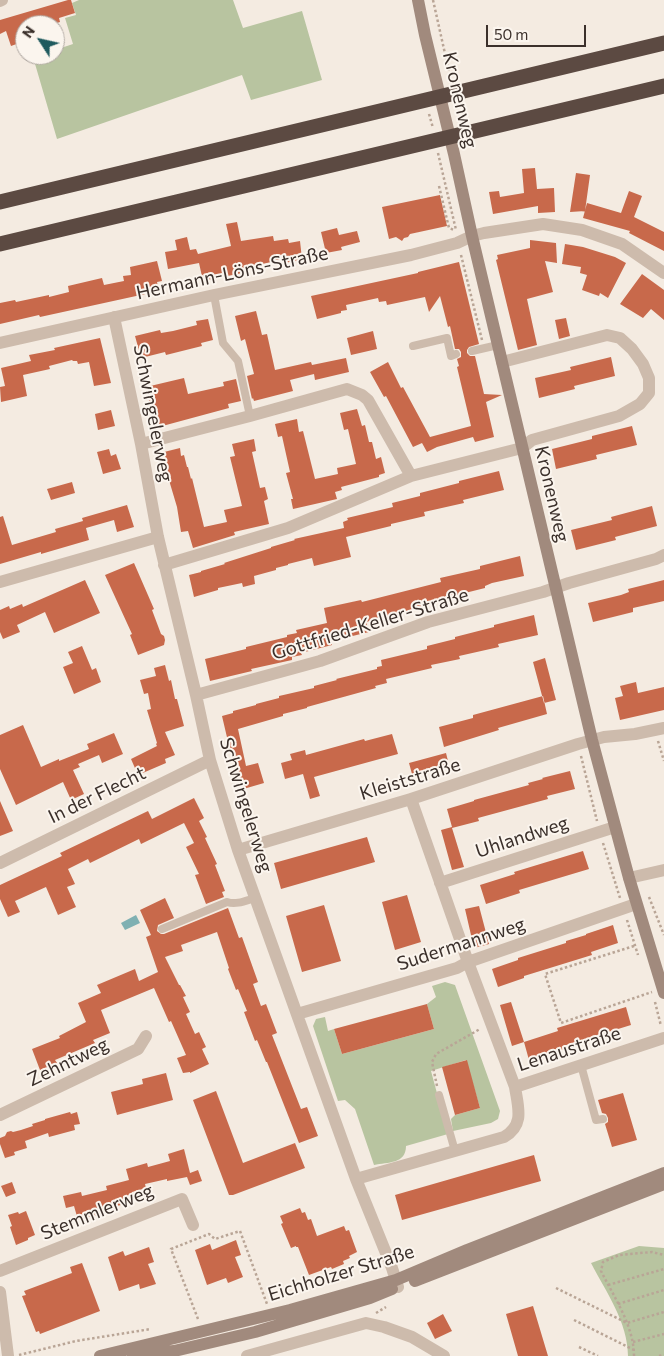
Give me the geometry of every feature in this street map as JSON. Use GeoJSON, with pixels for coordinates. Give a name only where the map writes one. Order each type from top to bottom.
{"type":"FeatureCollection","features":[{"type":"Feature","properties":{"kind":"highway"},"geometry":{"type":"LineString","coordinates":[[0,202],[664,43]]}},
{"type":"Feature","properties":{"kind":"highway"},"geometry":{"type":"LineString","coordinates":[[0,244],[664,86]]}},
{"type":"Feature","properties":{"kind":"street","name":"Kronenweg"},"geometry":{"type":"LineString","coordinates":[[418,0],[592,740],[658,992]]}},
{"type":"Feature","properties":{"kind":"street","name":"Hermann-Löns-Straße"},"geometry":{"type":"LineString","coordinates":[[0,343],[214,295],[410,255],[458,243],[472,236],[543,224],[582,230],[622,244],[664,273]]}},
{"type":"Feature","properties":{"kind":"street","name":"Schwingelerweg"},"geometry":{"type":"LineString","coordinates":[[114,317],[164,565],[210,760],[255,898],[356,1179],[397,1284]]}},
{"type":"Feature","properties":{"kind":"street"},"geometry":{"type":"LineString","coordinates":[[164,565],[288,528],[411,476],[522,448],[532,440],[619,416],[640,404],[649,393],[649,378],[644,364],[620,338],[607,335],[502,362]]}},
{"type":"Feature","properties":{"kind":"street"},"geometry":{"type":"LineString","coordinates":[[140,444],[347,389],[362,395],[368,400],[411,476]]}},
{"type":"Feature","properties":{"kind":"street"},"geometry":{"type":"LineString","coordinates":[[0,582],[158,537]]}},
{"type":"Feature","properties":{"kind":"street","name":"Gottfried-Keller-Straße"},"geometry":{"type":"LineString","coordinates":[[196,695],[320,661],[428,622],[556,588],[664,555]]}},
{"type":"Feature","properties":{"kind":"street","name":"Kleiststraße"},"geometry":{"type":"LineString","coordinates":[[238,850],[411,799],[592,740],[660,729]]}},
{"type":"Feature","properties":{"kind":"street","name":"In der Flecht"},"geometry":{"type":"LineString","coordinates":[[0,863],[210,760]]}},
{"type":"Feature","properties":{"kind":"street"},"geometry":{"type":"LineString","coordinates":[[411,799],[468,962],[515,1087]]}},
{"type":"Feature","properties":{"kind":"street","name":"Uhlandweg"},"geometry":{"type":"LineString","coordinates":[[440,883],[615,827]]}},
{"type":"Feature","properties":{"kind":"street"},"geometry":{"type":"LineString","coordinates":[[628,878],[664,870]]}},
{"type":"Feature","properties":{"kind":"street","name":"Sudermannweg"},"geometry":{"type":"LineString","coordinates":[[297,1014],[457,968],[468,962],[636,904]]}},
{"type":"Feature","properties":{"kind":"street","name":"Zehntweg"},"geometry":{"type":"LineString","coordinates":[[0,1115],[138,1049],[146,1036]]}},
{"type":"Feature","properties":{"kind":"street","name":"Lenaustraße"},"geometry":{"type":"LineString","coordinates":[[356,1179],[504,1137],[511,1133],[516,1126],[519,1111],[515,1087],[664,1038]]}},
{"type":"Feature","properties":{"kind":"street","name":"Eichholzer Straße"},"geometry":{"type":"LineString","coordinates":[[397,1284],[476,1246],[664,1173]]}},
{"type":"Feature","properties":{"kind":"street","name":"Eichholzer Straße"},"geometry":{"type":"LineString","coordinates":[[103,1356],[397,1284],[664,1184]]}},
{"type":"Feature","properties":{"kind":"street","name":"Stemmlerweg"},"geometry":{"type":"LineString","coordinates":[[0,1271],[182,1198],[193,1225]]}},
{"type":"Feature","properties":{"kind":"street"},"geometry":{"type":"LineString","coordinates":[[0,1292],[8,1356]]}},
{"type":"Feature","properties":{"kind":"street"},"geometry":{"type":"LineString","coordinates":[[247,1356],[363,1324],[384,1327],[412,1337],[444,1356]]}},
{"type":"Feature","properties":{"kind":"lane"},"geometry":{"type":"LineString","coordinates":[[214,295],[223,343],[238,361],[250,416]]}},
{"type":"Feature","properties":{"kind":"lane"},"geometry":{"type":"LineString","coordinates":[[414,346],[446,338],[451,356],[456,354]]}},
{"type":"Feature","properties":{"kind":"lane"},"geometry":{"type":"LineString","coordinates":[[472,351],[498,345]]}},
{"type":"Feature","properties":{"kind":"lane"},"geometry":{"type":"LineString","coordinates":[[162,929],[227,902],[232,904],[255,898]]}},
{"type":"Feature","properties":{"kind":"lane"},"geometry":{"type":"LineString","coordinates":[[581,1065],[596,1120],[603,1119]]}},
{"type":"Feature","properties":{"kind":"lane"},"geometry":{"type":"LineString","coordinates":[[439,1095],[455,1151]]}},
{"type":"Feature","properties":{"kind":"path"},"geometry":{"type":"LineString","coordinates":[[439,186],[449,228],[456,231]]}},
{"type":"Feature","properties":{"kind":"path"},"geometry":{"type":"LineString","coordinates":[[660,729],[664,761]]}},
{"type":"Feature","properties":{"kind":"path"},"geometry":{"type":"LineString","coordinates":[[634,946],[545,974],[560,1023],[658,992]]}},
{"type":"Feature","properties":{"kind":"path"},"geometry":{"type":"LineString","coordinates":[[439,1095],[432,1062],[436,1054],[491,1024]]}},
{"type":"Feature","properties":{"kind":"path"},"geometry":{"type":"LineString","coordinates":[[199,1324],[171,1249],[209,1234],[215,1239],[240,1231],[268,1305]]}},
{"type":"Feature","properties":{"kind":"path"},"geometry":{"type":"LineString","coordinates":[[634,1356],[633,1342],[627,1323],[601,1271],[603,1262],[619,1255],[627,1254],[652,1252],[664,1255]]}},
{"type":"Feature","properties":{"kind":"path"},"geometry":{"type":"LineString","coordinates":[[608,1285],[664,1269]]}},
{"type":"Feature","properties":{"kind":"path"},"geometry":{"type":"LineString","coordinates":[[556,1288],[627,1323],[664,1312]]}},
{"type":"Feature","properties":{"kind":"path"},"geometry":{"type":"LineString","coordinates":[[618,1304],[664,1290]]}},
{"type":"Feature","properties":{"kind":"path"},"geometry":{"type":"LineString","coordinates":[[363,1324],[387,1306]]}},
{"type":"Feature","properties":{"kind":"path"},"geometry":{"type":"LineString","coordinates":[[574,1320],[634,1350]]}},
{"type":"Feature","properties":{"kind":"path"},"geometry":{"type":"LineString","coordinates":[[13,1356],[76,1342],[153,1329]]}},
{"type":"Feature","properties":{"kind":"path"},"geometry":{"type":"LineString","coordinates":[[633,1342],[664,1334]]}},
{"type":"Feature","properties":{"kind":"path"},"geometry":{"type":"LineString","coordinates":[[579,1347],[598,1356]]}},
{"type":"Feature","properties":{"kind":"path"},"geometry":{"type":"LineString","coordinates":[[659,1356],[664,1355]]}},
{"type":"Feature","properties":{"kind":"green space"},"geometry":{"type":"Polygon","coordinates":[[[79,0],[233,0],[243,28],[302,11],[322,80],[251,100],[242,75],[57,139],[35,65],[65,65],[65,47],[73,44],[65,18],[76,15],[72,3],[79,0]]]}},
{"type":"Feature","properties":{"kind":"green space"},"geometry":{"type":"Polygon","coordinates":[[[445,982],[455,985],[500,1111],[498,1119],[491,1123],[453,1131],[451,1119],[455,1115],[480,1108],[466,1060],[431,1071],[448,1134],[406,1146],[405,1152],[400,1159],[374,1165],[355,1109],[345,1100],[338,1101],[313,1026],[316,1019],[325,1017],[328,1031],[334,1029],[342,1054],[434,1029],[427,1004],[436,997],[432,986],[445,982]]]}},
{"type":"Feature","properties":{"kind":"green space"},"geometry":{"type":"Polygon","coordinates":[[[639,1246],[664,1248],[664,1356],[628,1356],[627,1343],[620,1319],[591,1263],[639,1246]]]}},
{"type":"Feature","properties":{"kind":"water"},"geometry":{"type":"Polygon","coordinates":[[[136,915],[140,923],[125,930],[121,923],[136,915]]]}},
{"type":"Feature","properties":{"kind":"building"},"geometry":{"type":"Polygon","coordinates":[[[68,0],[71,0],[75,13],[65,16],[17,15],[68,0]]]}},
{"type":"Feature","properties":{"kind":"building"},"geometry":{"type":"Polygon","coordinates":[[[15,16],[15,45],[11,46],[6,31],[0,34],[0,20],[15,16]]]}},
{"type":"Feature","properties":{"kind":"building"},"geometry":{"type":"Polygon","coordinates":[[[535,168],[537,189],[554,188],[555,212],[538,213],[538,206],[493,214],[489,192],[499,191],[500,197],[524,193],[522,169],[535,168]]]}},
{"type":"Feature","properties":{"kind":"building"},"geometry":{"type":"Polygon","coordinates":[[[576,173],[590,175],[585,211],[570,212],[576,173]]]}},
{"type":"Feature","properties":{"kind":"building"},"geometry":{"type":"Polygon","coordinates":[[[629,191],[642,196],[634,217],[664,232],[664,251],[629,233],[630,231],[583,218],[587,203],[621,213],[629,191]]]}},
{"type":"Feature","properties":{"kind":"building"},"geometry":{"type":"Polygon","coordinates":[[[440,195],[447,226],[410,234],[402,241],[396,237],[389,239],[382,207],[440,195]]]}},
{"type":"Feature","properties":{"kind":"building"},"geometry":{"type":"Polygon","coordinates":[[[237,222],[241,241],[273,236],[274,241],[288,239],[289,243],[300,241],[302,259],[285,263],[284,259],[241,269],[242,273],[203,281],[199,263],[168,269],[165,252],[177,250],[175,240],[187,237],[190,250],[196,249],[198,254],[231,246],[226,224],[237,222]]]}},
{"type":"Feature","properties":{"kind":"building"},"geometry":{"type":"Polygon","coordinates":[[[337,228],[339,235],[357,231],[360,242],[341,247],[342,250],[326,253],[321,232],[337,228]]]}},
{"type":"Feature","properties":{"kind":"building"},"geometry":{"type":"Polygon","coordinates":[[[530,240],[556,243],[557,263],[545,261],[553,292],[527,299],[537,345],[518,350],[496,260],[498,259],[497,255],[530,248],[530,240]]]}},
{"type":"Feature","properties":{"kind":"building"},"geometry":{"type":"Polygon","coordinates":[[[565,244],[583,247],[615,257],[626,263],[608,298],[600,293],[599,296],[582,290],[587,275],[580,273],[581,267],[562,264],[565,244]]]}},
{"type":"Feature","properties":{"kind":"building"},"geometry":{"type":"Polygon","coordinates":[[[157,261],[162,281],[157,282],[159,291],[0,324],[0,303],[15,300],[16,302],[49,295],[49,297],[69,292],[68,286],[102,278],[104,285],[124,281],[123,276],[131,275],[130,267],[157,261]]]}},
{"type":"Feature","properties":{"kind":"building"},"geometry":{"type":"Polygon","coordinates":[[[459,262],[479,344],[469,347],[467,353],[470,356],[475,356],[484,394],[502,395],[486,402],[494,437],[475,442],[473,437],[437,447],[427,452],[422,443],[413,447],[386,396],[384,397],[370,372],[388,362],[430,437],[471,426],[457,367],[459,366],[457,359],[461,357],[461,352],[459,349],[455,349],[440,296],[429,312],[425,297],[387,305],[386,301],[379,302],[378,298],[346,305],[347,310],[341,311],[341,313],[317,319],[311,296],[418,273],[459,262]]]}},
{"type":"Feature","properties":{"kind":"building"},"geometry":{"type":"Polygon","coordinates":[[[642,274],[664,290],[664,320],[651,309],[643,318],[620,304],[642,274]]]}},
{"type":"Feature","properties":{"kind":"building"},"geometry":{"type":"Polygon","coordinates":[[[256,311],[262,335],[267,334],[275,370],[311,362],[312,365],[346,358],[349,372],[315,380],[314,374],[290,380],[293,391],[254,401],[247,376],[254,374],[245,339],[241,341],[235,316],[256,311]]]}},
{"type":"Feature","properties":{"kind":"building"},"geometry":{"type":"Polygon","coordinates":[[[566,318],[570,336],[559,339],[555,320],[566,318]]]}},
{"type":"Feature","properties":{"kind":"building"},"geometry":{"type":"Polygon","coordinates":[[[208,319],[213,340],[201,343],[202,346],[166,355],[165,352],[141,358],[135,336],[160,330],[161,333],[173,331],[197,325],[196,321],[208,319]]]}},
{"type":"Feature","properties":{"kind":"building"},"geometry":{"type":"Polygon","coordinates":[[[373,331],[377,349],[351,355],[347,338],[373,331]]]}},
{"type":"Feature","properties":{"kind":"building"},"geometry":{"type":"Polygon","coordinates":[[[100,338],[111,383],[94,386],[89,362],[78,364],[77,361],[72,360],[49,366],[50,369],[23,375],[27,396],[1,402],[0,387],[5,386],[1,368],[31,361],[29,355],[100,338]]]}},
{"type":"Feature","properties":{"kind":"building"},"geometry":{"type":"Polygon","coordinates":[[[611,357],[615,376],[574,386],[575,389],[539,398],[535,378],[571,370],[570,367],[611,357]]]}},
{"type":"Feature","properties":{"kind":"building"},"geometry":{"type":"Polygon","coordinates":[[[184,378],[188,394],[224,386],[223,382],[236,379],[241,401],[228,404],[229,408],[155,428],[146,387],[184,378]]]}},
{"type":"Feature","properties":{"kind":"building"},"geometry":{"type":"Polygon","coordinates":[[[357,409],[362,426],[365,425],[369,442],[372,442],[376,459],[381,457],[385,473],[379,475],[379,477],[341,487],[342,490],[335,492],[337,499],[293,509],[291,499],[293,499],[286,473],[290,472],[282,436],[278,437],[275,424],[297,419],[299,432],[303,431],[315,479],[338,474],[337,468],[356,464],[348,429],[344,430],[340,413],[357,409]]]}},
{"type":"Feature","properties":{"kind":"building"},"geometry":{"type":"Polygon","coordinates":[[[111,410],[115,426],[98,430],[95,414],[111,410]]]}},
{"type":"Feature","properties":{"kind":"building"},"geometry":{"type":"Polygon","coordinates":[[[632,426],[637,445],[596,455],[597,459],[556,469],[552,449],[632,426]]]}},
{"type":"Feature","properties":{"kind":"building"},"geometry":{"type":"Polygon","coordinates":[[[254,439],[256,451],[252,452],[260,488],[265,487],[268,499],[264,501],[269,524],[234,532],[235,535],[193,548],[188,531],[181,532],[177,507],[163,460],[166,460],[164,452],[180,448],[181,456],[184,455],[192,478],[204,527],[227,522],[224,510],[242,506],[230,457],[235,456],[232,444],[254,439]]]}},
{"type":"Feature","properties":{"kind":"building"},"geometry":{"type":"Polygon","coordinates":[[[109,449],[111,456],[116,454],[121,469],[103,474],[97,452],[109,449]]]}},
{"type":"Feature","properties":{"kind":"building"},"geometry":{"type":"Polygon","coordinates":[[[499,471],[504,490],[463,500],[464,503],[424,512],[425,516],[346,537],[351,557],[314,566],[312,558],[288,564],[276,568],[276,570],[254,576],[255,584],[243,587],[242,583],[218,588],[218,590],[194,597],[189,575],[294,539],[344,528],[343,522],[348,520],[347,518],[393,507],[392,503],[420,496],[420,493],[499,471]]]}},
{"type":"Feature","properties":{"kind":"building"},"geometry":{"type":"Polygon","coordinates":[[[72,482],[75,493],[51,500],[47,489],[72,482]]]}},
{"type":"Feature","properties":{"kind":"building"},"geometry":{"type":"Polygon","coordinates":[[[127,505],[134,527],[117,532],[114,520],[86,528],[89,540],[0,564],[0,517],[3,516],[12,545],[56,532],[55,529],[83,521],[82,518],[127,505]]]}},
{"type":"Feature","properties":{"kind":"building"},"geometry":{"type":"Polygon","coordinates":[[[652,506],[657,526],[615,537],[616,540],[576,550],[571,530],[612,520],[611,517],[652,506]]]}},
{"type":"Feature","properties":{"kind":"building"},"geometry":{"type":"Polygon","coordinates":[[[520,556],[524,576],[492,583],[485,586],[485,588],[445,598],[446,601],[366,622],[369,632],[332,641],[332,645],[301,653],[302,655],[292,657],[292,660],[210,681],[205,659],[287,637],[287,635],[297,633],[296,630],[327,623],[324,608],[361,600],[362,602],[441,582],[440,578],[480,569],[480,566],[520,556]]]}},
{"type":"Feature","properties":{"kind":"building"},"geometry":{"type":"Polygon","coordinates":[[[134,563],[165,640],[164,645],[138,655],[130,635],[132,634],[105,575],[134,563]]]}},
{"type":"Feature","properties":{"kind":"building"},"geometry":{"type":"Polygon","coordinates":[[[85,580],[100,613],[54,633],[45,612],[17,625],[20,632],[3,639],[0,632],[0,610],[9,606],[10,609],[22,604],[23,607],[85,580]]]}},
{"type":"Feature","properties":{"kind":"building"},"geometry":{"type":"Polygon","coordinates":[[[664,580],[664,601],[633,608],[633,612],[593,622],[588,603],[621,595],[629,592],[628,589],[664,580]]]}},
{"type":"Feature","properties":{"kind":"building"},"geometry":{"type":"Polygon","coordinates":[[[534,615],[538,635],[498,644],[499,647],[459,656],[460,659],[431,665],[432,668],[386,679],[387,683],[375,686],[376,688],[283,714],[283,716],[238,729],[246,766],[258,763],[264,783],[240,790],[222,716],[279,698],[279,696],[314,688],[314,686],[336,679],[377,669],[377,667],[382,666],[381,660],[427,649],[427,646],[455,639],[455,637],[534,615]]]}},
{"type":"Feature","properties":{"kind":"building"},"geometry":{"type":"Polygon","coordinates":[[[82,646],[92,670],[96,668],[101,682],[74,694],[63,667],[73,663],[68,652],[82,646]]]}},
{"type":"Feature","properties":{"kind":"building"},"geometry":{"type":"Polygon","coordinates":[[[545,658],[556,700],[544,703],[533,662],[545,658]]]}},
{"type":"Feature","properties":{"kind":"building"},"geometry":{"type":"Polygon","coordinates":[[[165,665],[184,726],[165,732],[175,755],[165,759],[166,763],[138,775],[131,759],[157,746],[147,710],[151,709],[148,693],[144,694],[140,680],[156,676],[154,668],[165,665]]]}},
{"type":"Feature","properties":{"kind":"building"},"geometry":{"type":"Polygon","coordinates":[[[636,682],[638,693],[664,687],[664,710],[620,720],[615,698],[623,696],[620,686],[636,682]]]}},
{"type":"Feature","properties":{"kind":"building"},"geometry":{"type":"Polygon","coordinates":[[[543,696],[547,714],[498,728],[499,730],[444,747],[439,727],[473,718],[473,715],[543,696]]]}},
{"type":"Feature","properties":{"kind":"building"},"geometry":{"type":"Polygon","coordinates":[[[23,725],[41,767],[89,749],[87,744],[114,733],[123,754],[102,763],[99,755],[78,764],[80,767],[73,770],[84,794],[71,800],[63,782],[16,805],[0,769],[0,735],[23,725]]]}},
{"type":"Feature","properties":{"kind":"building"},"geometry":{"type":"Polygon","coordinates":[[[392,734],[398,754],[314,777],[320,796],[310,799],[303,774],[285,779],[281,763],[292,760],[290,754],[305,750],[306,755],[364,739],[365,741],[392,734]]]}},
{"type":"Feature","properties":{"kind":"building"},"geometry":{"type":"Polygon","coordinates":[[[446,753],[449,765],[412,774],[409,763],[446,753]]]}},
{"type":"Feature","properties":{"kind":"building"},"geometry":{"type":"Polygon","coordinates":[[[570,771],[575,789],[547,796],[548,799],[478,818],[479,821],[452,828],[464,867],[452,870],[441,830],[452,827],[447,809],[529,785],[528,783],[542,778],[570,771]]]}},
{"type":"Feature","properties":{"kind":"building"},"geometry":{"type":"Polygon","coordinates":[[[194,798],[204,818],[199,821],[217,864],[215,865],[225,891],[222,892],[224,897],[206,904],[195,875],[199,874],[186,847],[194,843],[184,823],[141,844],[139,839],[90,863],[88,859],[68,869],[75,884],[67,887],[76,907],[58,915],[46,887],[15,901],[20,912],[8,917],[0,899],[0,885],[62,856],[60,853],[148,811],[152,819],[194,798]]]}},
{"type":"Feature","properties":{"kind":"building"},"geometry":{"type":"Polygon","coordinates":[[[0,801],[13,831],[0,836],[0,801]]]}},
{"type":"Feature","properties":{"kind":"building"},"geometry":{"type":"Polygon","coordinates":[[[367,837],[375,862],[281,889],[274,863],[367,837]]]}},
{"type":"Feature","properties":{"kind":"building"},"geometry":{"type":"Polygon","coordinates":[[[583,851],[589,869],[519,890],[520,893],[486,904],[480,885],[515,874],[514,872],[583,851]]]}},
{"type":"Feature","properties":{"kind":"building"},"geometry":{"type":"Polygon","coordinates":[[[407,895],[421,942],[395,950],[382,902],[407,895]]]}},
{"type":"Feature","properties":{"kind":"building"},"geometry":{"type":"Polygon","coordinates":[[[165,898],[174,918],[158,925],[157,931],[161,934],[228,908],[239,938],[242,937],[258,982],[253,984],[261,1006],[266,1004],[277,1033],[272,1035],[301,1109],[307,1107],[318,1136],[299,1143],[267,1062],[257,1040],[255,1041],[244,1012],[247,1011],[228,969],[217,932],[181,945],[183,951],[165,957],[186,996],[183,997],[190,1012],[186,1014],[195,1034],[199,1032],[206,1047],[202,1049],[209,1064],[190,1073],[183,1073],[177,1058],[186,1055],[154,988],[101,1010],[110,1033],[93,1040],[95,1043],[55,1060],[57,1063],[40,1070],[32,1049],[60,1038],[59,1036],[86,1022],[78,1003],[101,993],[97,985],[135,969],[139,981],[158,972],[146,937],[151,935],[140,910],[165,898]]]}},
{"type":"Feature","properties":{"kind":"building"},"geometry":{"type":"Polygon","coordinates":[[[324,905],[341,961],[302,972],[286,916],[324,905]]]}},
{"type":"Feature","properties":{"kind":"building"},"geometry":{"type":"Polygon","coordinates":[[[479,906],[489,944],[474,948],[465,909],[479,906]]]}},
{"type":"Feature","properties":{"kind":"building"},"geometry":{"type":"Polygon","coordinates":[[[613,925],[618,943],[591,952],[592,955],[524,976],[524,978],[498,987],[492,969],[613,925]]]}},
{"type":"Feature","properties":{"kind":"building"},"geometry":{"type":"Polygon","coordinates":[[[511,1002],[524,1042],[512,1046],[500,1005],[511,1002]]]}},
{"type":"Feature","properties":{"kind":"building"},"geometry":{"type":"Polygon","coordinates":[[[427,1004],[434,1029],[342,1054],[334,1029],[427,1004]]]}},
{"type":"Feature","properties":{"kind":"building"},"geometry":{"type":"Polygon","coordinates":[[[626,1007],[631,1025],[563,1046],[564,1049],[529,1060],[524,1042],[558,1031],[557,1028],[626,1007]]]}},
{"type":"Feature","properties":{"kind":"building"},"geometry":{"type":"Polygon","coordinates":[[[467,1060],[480,1108],[455,1115],[442,1067],[467,1060]]]}},
{"type":"Feature","properties":{"kind":"building"},"geometry":{"type":"Polygon","coordinates":[[[166,1073],[173,1100],[117,1115],[111,1092],[143,1084],[142,1079],[166,1073]]]}},
{"type":"Feature","properties":{"kind":"building"},"geometry":{"type":"Polygon","coordinates":[[[216,1091],[243,1163],[295,1143],[305,1168],[229,1195],[193,1100],[216,1091]]]}},
{"type":"Feature","properties":{"kind":"building"},"geometry":{"type":"Polygon","coordinates":[[[623,1093],[637,1140],[612,1147],[605,1124],[608,1122],[608,1118],[606,1114],[602,1113],[598,1100],[623,1093]]]}},
{"type":"Feature","properties":{"kind":"building"},"geometry":{"type":"Polygon","coordinates":[[[70,1112],[71,1114],[77,1112],[80,1124],[74,1125],[75,1130],[49,1137],[48,1133],[25,1141],[27,1148],[14,1152],[15,1155],[5,1158],[0,1138],[5,1136],[7,1132],[21,1130],[45,1119],[70,1112]]]}},
{"type":"Feature","properties":{"kind":"building"},"geometry":{"type":"Polygon","coordinates":[[[184,1149],[190,1173],[198,1170],[202,1181],[190,1185],[187,1177],[145,1184],[146,1188],[126,1196],[128,1203],[96,1212],[97,1215],[78,1220],[74,1206],[66,1208],[63,1196],[81,1192],[82,1196],[107,1190],[106,1186],[129,1180],[126,1169],[147,1163],[148,1167],[170,1161],[168,1154],[184,1149]]]}},
{"type":"Feature","properties":{"kind":"building"},"geometry":{"type":"Polygon","coordinates":[[[534,1155],[541,1181],[402,1220],[395,1195],[534,1155]]]}},
{"type":"Feature","properties":{"kind":"building"},"geometry":{"type":"Polygon","coordinates":[[[12,1182],[16,1193],[6,1197],[1,1186],[12,1182]]]}},
{"type":"Feature","properties":{"kind":"building"},"geometry":{"type":"Polygon","coordinates":[[[300,1208],[302,1213],[305,1212],[308,1220],[311,1219],[317,1236],[344,1226],[346,1231],[349,1230],[357,1252],[343,1261],[344,1264],[309,1275],[298,1247],[291,1248],[281,1224],[283,1223],[280,1216],[300,1208]]]}},
{"type":"Feature","properties":{"kind":"building"},"geometry":{"type":"Polygon","coordinates":[[[26,1211],[35,1235],[16,1245],[8,1215],[26,1211]]]}},
{"type":"Feature","properties":{"kind":"building"},"geometry":{"type":"Polygon","coordinates":[[[236,1240],[241,1255],[235,1257],[243,1277],[228,1283],[226,1278],[207,1285],[195,1250],[210,1244],[212,1250],[236,1240]]]}},
{"type":"Feature","properties":{"kind":"building"},"geometry":{"type":"Polygon","coordinates":[[[149,1247],[154,1262],[148,1264],[156,1284],[140,1289],[139,1284],[119,1291],[108,1257],[123,1251],[125,1256],[149,1247]]]}},
{"type":"Feature","properties":{"kind":"building"},"geometry":{"type":"Polygon","coordinates":[[[82,1263],[100,1311],[40,1334],[39,1331],[36,1332],[22,1296],[26,1295],[24,1291],[72,1273],[70,1267],[82,1263]]]}},
{"type":"Feature","properties":{"kind":"building"},"geometry":{"type":"Polygon","coordinates":[[[533,1306],[548,1356],[518,1356],[506,1314],[533,1306]]]}},
{"type":"Feature","properties":{"kind":"building"},"geometry":{"type":"Polygon","coordinates":[[[443,1314],[452,1331],[435,1339],[427,1323],[443,1314]]]}}]}
